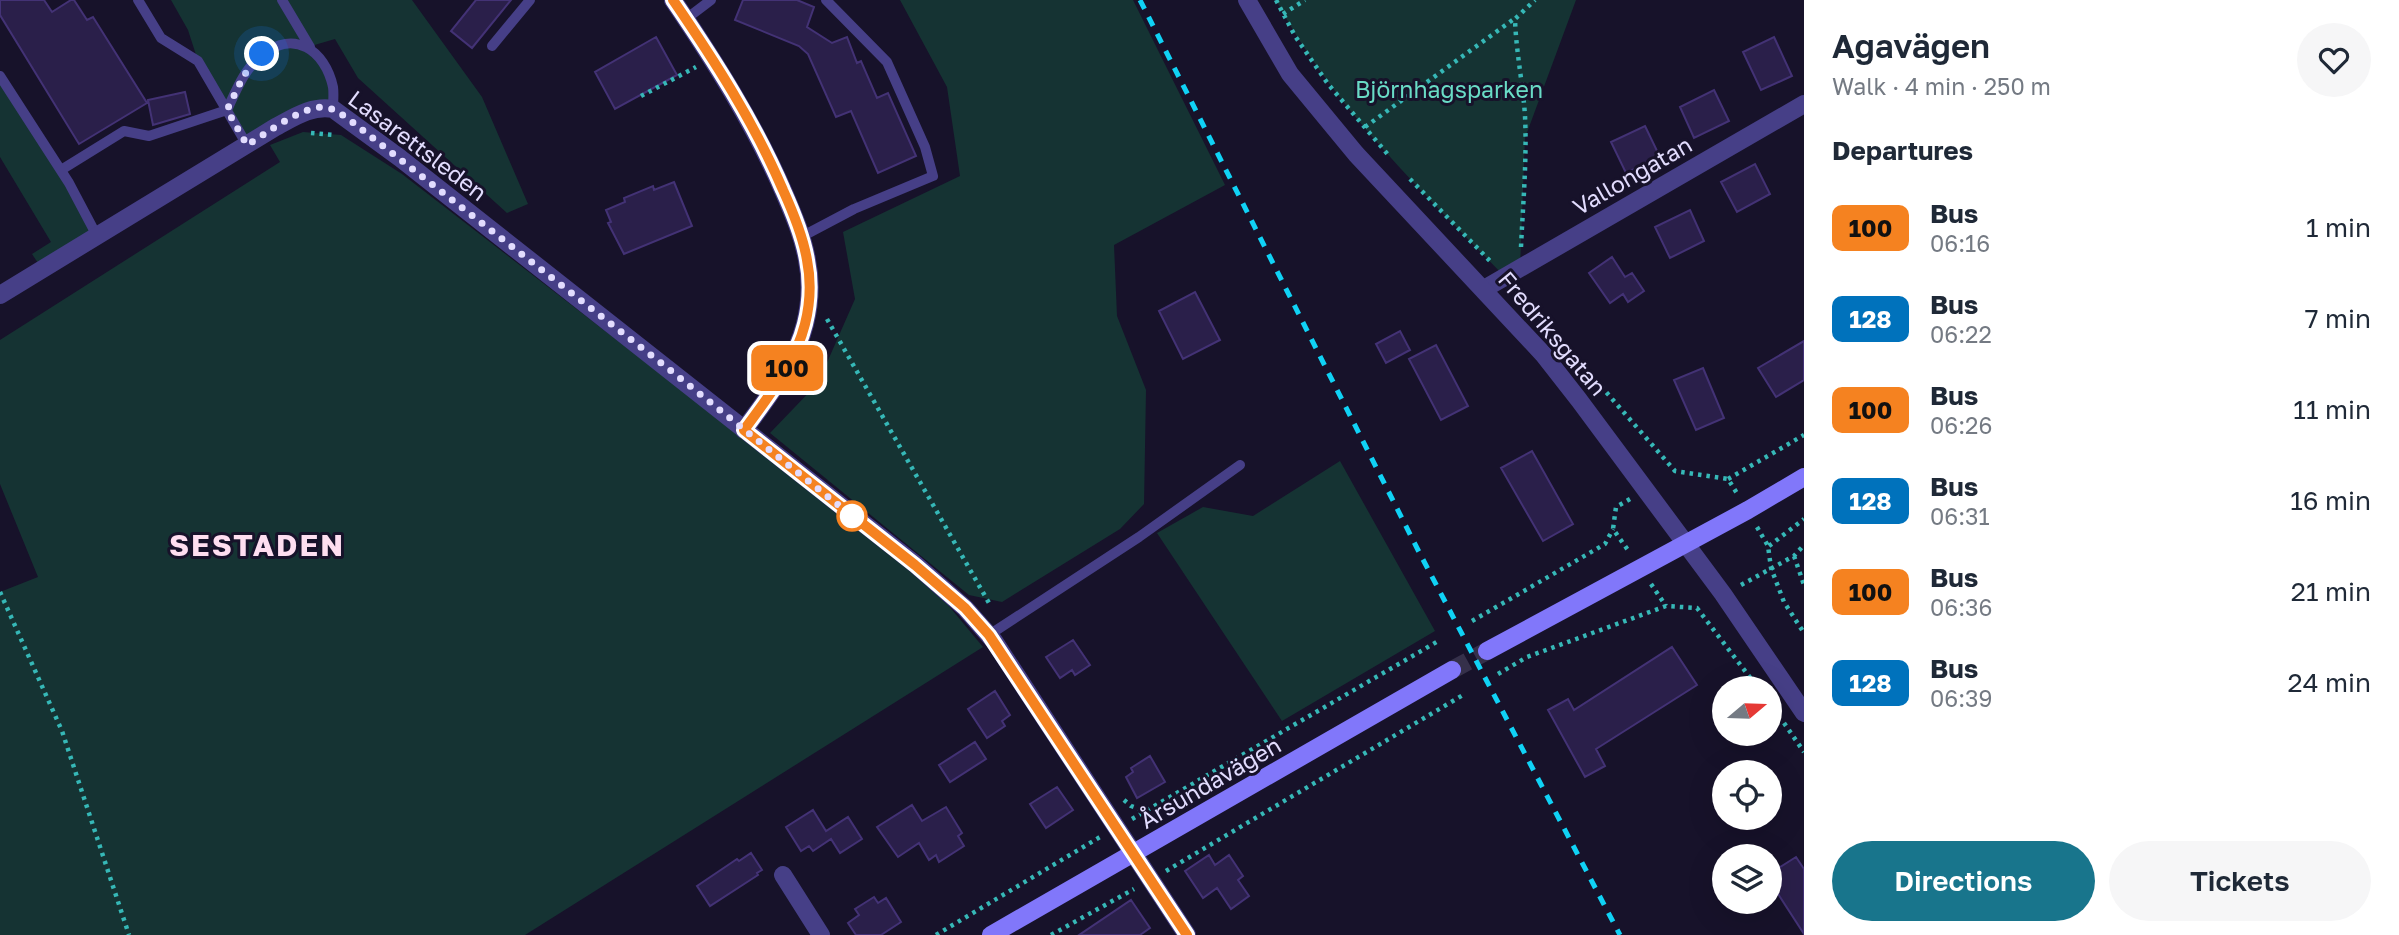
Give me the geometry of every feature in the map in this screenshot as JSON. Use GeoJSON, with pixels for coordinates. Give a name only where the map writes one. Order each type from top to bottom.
{"type":"FeatureCollection","features":[{"type":"Feature","properties":{"kind":"main road"},"geometry":{"type":"LineString","coordinates":[[1487,651],[1804,477]]}},
{"type":"Feature","properties":{"kind":"main road","name":"Årsundavägen"},"geometry":{"type":"LineString","coordinates":[[991,935],[1452,670]]}},
{"type":"Feature","properties":{"kind":"street"},"geometry":{"type":"LineString","coordinates":[[673,0],[736,98],[776,174],[802,237],[808,262],[806,321],[800,343],[773,391],[744,430]]}},
{"type":"Feature","properties":{"kind":"street","name":"Fredriksgatan"},"geometry":{"type":"LineString","coordinates":[[1247,0],[1290,74],[1356,154],[1543,354],[1723,594],[1804,713]]}},
{"type":"Feature","properties":{"kind":"street","name":"Vallongatan"},"geometry":{"type":"LineString","coordinates":[[1484,289],[1804,104]]}},
{"type":"Feature","properties":{"kind":"street","name":"Lasarettsleden"},"geometry":{"type":"LineString","coordinates":[[0,295],[307,111],[322,107],[333,109],[400,158],[996,630],[1187,935]]}},
{"type":"Feature","properties":{"kind":"street"},"geometry":{"type":"LineString","coordinates":[[783,875],[821,935]]}},
{"type":"Feature","properties":{"kind":"lane"},"geometry":{"type":"LineString","coordinates":[[138,0],[161,38],[198,61],[247,145]]}},
{"type":"Feature","properties":{"kind":"lane"},"geometry":{"type":"LineString","coordinates":[[282,0],[323,64],[333,87],[333,109]]}},
{"type":"Feature","properties":{"kind":"lane"},"geometry":{"type":"LineString","coordinates":[[492,46],[530,0]]}},
{"type":"Feature","properties":{"kind":"lane"},"geometry":{"type":"LineString","coordinates":[[686,19],[711,0]]}},
{"type":"Feature","properties":{"kind":"lane"},"geometry":{"type":"LineString","coordinates":[[802,237],[854,209],[933,176],[925,147],[887,62],[826,0]]}},
{"type":"Feature","properties":{"kind":"lane"},"geometry":{"type":"LineString","coordinates":[[61,170],[124,131],[149,136],[227,110],[244,75],[262,54],[288,42],[310,47]]}},
{"type":"Feature","properties":{"kind":"lane"},"geometry":{"type":"LineString","coordinates":[[0,76],[61,170],[97,236]]}},
{"type":"Feature","properties":{"kind":"lane"},"geometry":{"type":"LineString","coordinates":[[996,630],[1139,537],[1240,465]]}},
{"type":"Feature","properties":{"kind":"path"},"geometry":{"type":"LineString","coordinates":[[1276,0],[1295,36],[1328,84],[1392,161]]}},
{"type":"Feature","properties":{"kind":"path"},"geometry":{"type":"LineString","coordinates":[[1283,14],[1305,0]]}},
{"type":"Feature","properties":{"kind":"path"},"geometry":{"type":"LineString","coordinates":[[1365,127],[1515,19],[1535,0]]}},
{"type":"Feature","properties":{"kind":"path"},"geometry":{"type":"LineString","coordinates":[[1513,273],[1525,171],[1525,114],[1516,50],[1515,19]]}},
{"type":"Feature","properties":{"kind":"path"},"geometry":{"type":"LineString","coordinates":[[641,96],[712,58]]}},
{"type":"Feature","properties":{"kind":"path"},"geometry":{"type":"LineString","coordinates":[[303,132],[341,135]]}},
{"type":"Feature","properties":{"kind":"path"},"geometry":{"type":"LineString","coordinates":[[1402,170],[1513,273],[1675,471],[1727,479],[1804,435]]}},
{"type":"Feature","properties":{"kind":"path"},"geometry":{"type":"LineString","coordinates":[[819,326],[825,314],[996,630]]}},
{"type":"Feature","properties":{"kind":"path"},"geometry":{"type":"LineString","coordinates":[[1727,479],[1768,546],[1771,568],[1784,602],[1804,634]]}},
{"type":"Feature","properties":{"kind":"path"},"geometry":{"type":"LineString","coordinates":[[1768,546],[1804,519]]}},
{"type":"Feature","properties":{"kind":"path"},"geometry":{"type":"LineString","coordinates":[[1472,621],[1605,544],[1613,529]]}},
{"type":"Feature","properties":{"kind":"path"},"geometry":{"type":"LineString","coordinates":[[1771,568],[1794,556],[1804,545]]}},
{"type":"Feature","properties":{"kind":"path"},"geometry":{"type":"LineString","coordinates":[[1794,556],[1804,585]]}},
{"type":"Feature","properties":{"kind":"path"},"geometry":{"type":"LineString","coordinates":[[0,592],[62,732],[129,935]]}},
{"type":"Feature","properties":{"kind":"path"},"geometry":{"type":"LineString","coordinates":[[1498,674],[1528,657],[1666,606],[1697,608],[1749,676]]}},
{"type":"Feature","properties":{"kind":"path"},"geometry":{"type":"LineString","coordinates":[[936,935],[1440,640]]}},
{"type":"Feature","properties":{"kind":"path"},"geometry":{"type":"LineString","coordinates":[[1051,935],[1152,880],[1463,695]]}},
{"type":"Feature","properties":{"kind":"path"},"geometry":{"type":"LineString","coordinates":[[1782,721],[1804,752]]}},
{"type":"Feature","properties":{"kind":"path"},"geometry":{"type":"LineString","coordinates":[[1094,825],[1101,837]]}},
{"type":"Feature","properties":{"kind":"green space"},"geometry":{"type":"Polygon","coordinates":[[[171,0],[412,0],[482,97],[528,204],[507,213],[358,78],[335,39],[311,46],[323,63],[333,109],[247,145],[198,61],[188,30],[171,0]]]}},
{"type":"Feature","properties":{"kind":"green space"},"geometry":{"type":"Polygon","coordinates":[[[900,0],[1133,0],[1225,185],[1114,245],[1117,316],[1146,390],[1144,504],[1120,529],[1002,602],[969,595],[770,433],[818,383],[855,299],[843,232],[960,176],[947,87],[900,0]]]}},
{"type":"Feature","properties":{"kind":"green space","name":"Björnhagsparken"},"geometry":{"type":"Polygon","coordinates":[[[1276,0],[1576,0],[1525,138],[1520,268],[1505,277],[1380,146],[1324,76],[1276,0]]]}},
{"type":"Feature","properties":{"kind":"green space"},"geometry":{"type":"Polygon","coordinates":[[[0,76],[97,236],[42,269],[32,254],[51,242],[0,157],[0,76]]]}},
{"type":"Feature","properties":{"kind":"green space"},"geometry":{"type":"Polygon","coordinates":[[[303,132],[341,135],[402,174],[869,535],[948,605],[983,647],[525,935],[0,935],[0,592],[38,577],[0,484],[0,340],[280,162],[270,145],[303,132]]]}},
{"type":"Feature","properties":{"kind":"green space"},"geometry":{"type":"Polygon","coordinates":[[[1340,461],[1435,631],[1282,721],[1157,533],[1203,507],[1253,516],[1340,461]]]}},
{"type":"Feature","properties":{"kind":"building"},"geometry":{"type":"Polygon","coordinates":[[[0,0],[44,0],[52,12],[74,0],[87,20],[93,17],[147,103],[79,144],[0,15],[0,0]]]}},
{"type":"Feature","properties":{"kind":"building"},"geometry":{"type":"Polygon","coordinates":[[[476,0],[511,0],[472,48],[451,31],[476,0]]]}},
{"type":"Feature","properties":{"kind":"building"},"geometry":{"type":"Polygon","coordinates":[[[743,0],[797,0],[814,7],[807,27],[832,43],[847,37],[857,63],[861,61],[877,98],[888,93],[916,156],[878,173],[851,111],[836,117],[808,54],[799,46],[735,20],[743,0]]]}},
{"type":"Feature","properties":{"kind":"building"},"geometry":{"type":"Polygon","coordinates":[[[656,37],[677,75],[615,109],[595,72],[656,37]]]}},
{"type":"Feature","properties":{"kind":"building"},"geometry":{"type":"Polygon","coordinates":[[[1774,37],[1792,76],[1761,90],[1743,52],[1774,37]]]}},
{"type":"Feature","properties":{"kind":"building"},"geometry":{"type":"Polygon","coordinates":[[[1714,90],[1729,121],[1694,138],[1680,107],[1714,90]]]}},
{"type":"Feature","properties":{"kind":"building"},"geometry":{"type":"Polygon","coordinates":[[[185,92],[190,114],[153,125],[148,100],[185,92]]]}},
{"type":"Feature","properties":{"kind":"building"},"geometry":{"type":"Polygon","coordinates":[[[1645,126],[1660,157],[1626,173],[1611,142],[1645,126]]]}},
{"type":"Feature","properties":{"kind":"building"},"geometry":{"type":"Polygon","coordinates":[[[1755,164],[1770,194],[1737,212],[1721,182],[1755,164]]]}},
{"type":"Feature","properties":{"kind":"building"},"geometry":{"type":"Polygon","coordinates":[[[674,182],[692,226],[624,254],[608,223],[611,222],[606,210],[625,202],[624,198],[653,186],[654,190],[674,182]]]}},
{"type":"Feature","properties":{"kind":"building"},"geometry":{"type":"Polygon","coordinates":[[[1690,210],[1704,241],[1670,258],[1655,227],[1690,210]]]}},
{"type":"Feature","properties":{"kind":"building"},"geometry":{"type":"Polygon","coordinates":[[[1612,257],[1625,277],[1632,273],[1644,291],[1628,302],[1623,294],[1610,303],[1589,273],[1612,257]]]}},
{"type":"Feature","properties":{"kind":"building"},"geometry":{"type":"Polygon","coordinates":[[[1195,292],[1220,340],[1183,359],[1159,311],[1195,292]]]}},
{"type":"Feature","properties":{"kind":"building"},"geometry":{"type":"Polygon","coordinates":[[[1400,331],[1410,350],[1386,363],[1376,344],[1400,331]]]}},
{"type":"Feature","properties":{"kind":"building"},"geometry":{"type":"Polygon","coordinates":[[[1804,341],[1804,380],[1776,397],[1758,368],[1804,341]]]}},
{"type":"Feature","properties":{"kind":"building"},"geometry":{"type":"Polygon","coordinates":[[[1436,345],[1468,406],[1441,420],[1409,359],[1436,345]]]}},
{"type":"Feature","properties":{"kind":"building"},"geometry":{"type":"Polygon","coordinates":[[[1703,368],[1724,418],[1696,430],[1674,380],[1703,368]]]}},
{"type":"Feature","properties":{"kind":"building"},"geometry":{"type":"Polygon","coordinates":[[[1532,451],[1573,524],[1543,541],[1501,468],[1532,451]]]}},
{"type":"Feature","properties":{"kind":"building"},"geometry":{"type":"Polygon","coordinates":[[[1073,640],[1090,665],[1075,675],[1072,670],[1060,678],[1046,657],[1073,640]]]}},
{"type":"Feature","properties":{"kind":"building"},"geometry":{"type":"Polygon","coordinates":[[[1672,647],[1697,685],[1596,749],[1605,766],[1585,777],[1548,710],[1568,699],[1574,710],[1672,647]]]}},
{"type":"Feature","properties":{"kind":"building"},"geometry":{"type":"Polygon","coordinates":[[[995,691],[1010,715],[1002,721],[1005,726],[987,738],[968,709],[995,691]]]}},
{"type":"Feature","properties":{"kind":"building"},"geometry":{"type":"Polygon","coordinates":[[[975,742],[986,759],[950,782],[939,765],[975,742]]]}},
{"type":"Feature","properties":{"kind":"building"},"geometry":{"type":"Polygon","coordinates":[[[1150,756],[1165,782],[1137,798],[1126,777],[1133,772],[1131,768],[1150,756]]]}},
{"type":"Feature","properties":{"kind":"building"},"geometry":{"type":"Polygon","coordinates":[[[1057,787],[1073,810],[1046,828],[1030,804],[1057,787]]]}},
{"type":"Feature","properties":{"kind":"building"},"geometry":{"type":"Polygon","coordinates":[[[912,805],[922,821],[946,807],[962,833],[958,836],[964,846],[939,862],[936,855],[929,860],[919,843],[898,857],[877,827],[912,805]]]}},
{"type":"Feature","properties":{"kind":"building"},"geometry":{"type":"Polygon","coordinates":[[[813,810],[826,831],[848,817],[862,839],[840,853],[831,839],[813,851],[809,846],[801,851],[786,827],[813,810]]]}},
{"type":"Feature","properties":{"kind":"building"},"geometry":{"type":"Polygon","coordinates":[[[751,853],[762,870],[710,906],[697,886],[737,859],[739,861],[751,853]]]}},
{"type":"Feature","properties":{"kind":"building"},"geometry":{"type":"Polygon","coordinates":[[[1209,855],[1215,865],[1229,855],[1243,876],[1238,880],[1249,896],[1231,909],[1217,888],[1203,898],[1185,871],[1209,855]]]}},
{"type":"Feature","properties":{"kind":"building"},"geometry":{"type":"Polygon","coordinates":[[[1796,857],[1804,869],[1804,934],[1782,900],[1782,866],[1796,857]]]}},
{"type":"Feature","properties":{"kind":"building"},"geometry":{"type":"Polygon","coordinates":[[[874,897],[878,903],[886,898],[901,922],[881,935],[856,935],[848,923],[859,915],[855,909],[874,897]]]}},
{"type":"Feature","properties":{"kind":"building"},"geometry":{"type":"Polygon","coordinates":[[[1131,900],[1150,928],[1140,935],[1079,935],[1131,900]]]}},
{"type":"Feature","properties":{"kind":"tunnel"},"geometry":{"type":"LineString","coordinates":[[1452,670],[1487,651]]}},
{"type":"Feature","properties":{"kind":"railway"},"geometry":{"type":"LineString","coordinates":[[1140,0],[1418,550],[1620,935]]}},
{"type":"Feature","properties":{"kind":"bus line","name":"100"},"geometry":{"type":"LineString","coordinates":[[673,0],[722,75],[756,134],[802,237],[808,262],[809,302],[800,343],[773,391],[744,430],[915,565],[965,608],[989,635],[1187,935]]}},
{"type":"Feature","properties":{"kind":"district","name":"SESTADEN"},"geometry":{"type":"Point","coordinates":[257,545]}},
{"type":"Feature","properties":{"kind":"route"},"geometry":{"type":"LineString","coordinates":[[262,54],[244,75],[227,110],[247,145],[307,111],[322,107],[333,109],[400,158],[852,516]]}}]}
